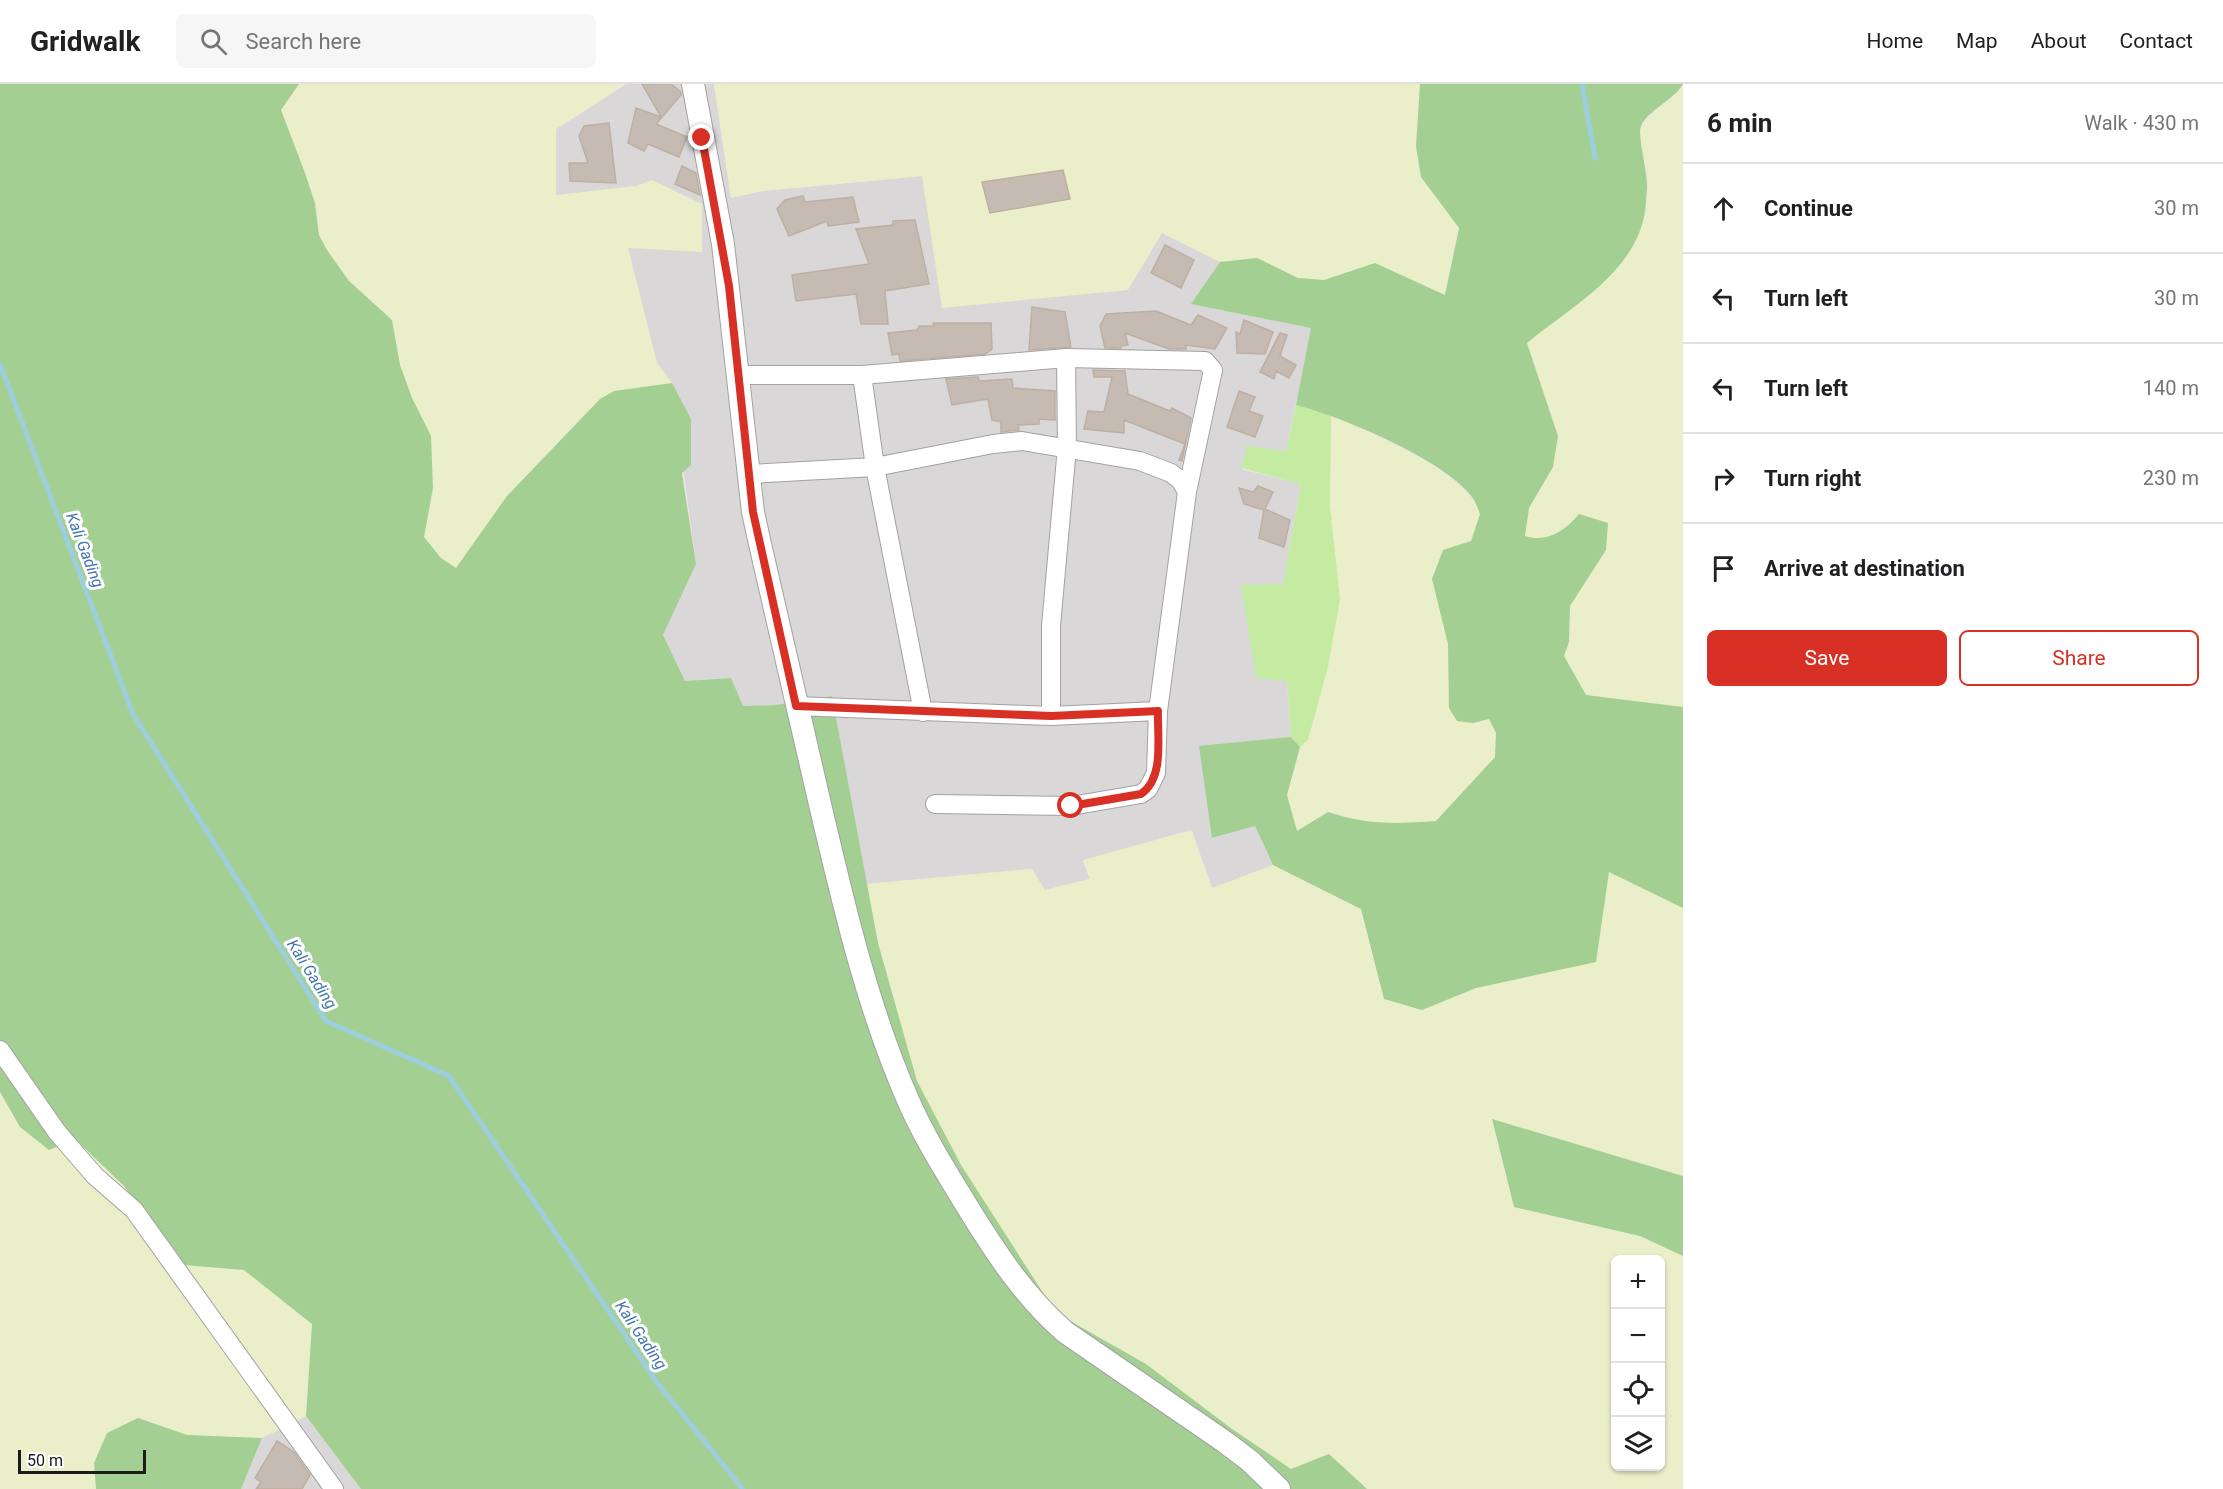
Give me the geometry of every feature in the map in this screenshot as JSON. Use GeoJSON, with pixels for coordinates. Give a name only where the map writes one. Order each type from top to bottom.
{"type":"FeatureCollection","features":[{"type":"Feature","properties":{"kind":"street"},"geometry":{"type":"LineString","coordinates":[[693,84],[723,244],[737,375],[758,533],[848,924],[881,1029],[908,1102],[948,1175],[1011,1275],[1041,1312],[1065,1332],[1225,1442],[1250,1461],[1279,1489]]}},
{"type":"Feature","properties":{"kind":"street"},"geometry":{"type":"LineString","coordinates":[[737,375],[862,375],[1066,358],[1205,361],[1213,370],[1187,492],[1158,711],[1154,782],[1141,794],[1071,806],[935,804]]}},
{"type":"Feature","properties":{"kind":"street"},"geometry":{"type":"LineString","coordinates":[[1051,716],[1051,626],[1067,447],[1066,358]]}},
{"type":"Feature","properties":{"kind":"street"},"geometry":{"type":"LineString","coordinates":[[862,375],[875,467],[923,712]]}},
{"type":"Feature","properties":{"kind":"street"},"geometry":{"type":"LineString","coordinates":[[750,474],[875,467],[993,444],[1022,441],[1067,447],[1157,466],[1181,481],[1187,492]]}},
{"type":"Feature","properties":{"kind":"street"},"geometry":{"type":"LineString","coordinates":[[796,706],[1051,716],[1158,711]]}},
{"type":"Feature","properties":{"kind":"street"},"geometry":{"type":"LineString","coordinates":[[0,1050],[57,1132],[95,1176],[134,1210],[334,1489]]}},
{"type":"Feature","properties":{"kind":"shaded area"},"geometry":{"type":"Polygon","coordinates":[[[626,84],[714,84],[731,198],[762,191],[922,176],[1162,233],[1220,262],[1192,304],[1312,328],[1286,451],[1241,469],[1301,484],[1283,585],[1242,585],[1287,681],[1291,737],[1200,747],[1213,838],[1255,826],[1273,865],[1212,888],[1192,831],[1083,861],[1090,879],[1045,890],[1031,869],[866,884],[832,696],[776,705],[743,706],[730,678],[685,681],[663,635],[696,564],[672,383],[657,363],[628,248],[652,180],[636,186],[556,196],[556,129],[626,84]]]}},
{"type":"Feature","properties":{"kind":"shaded area"},"geometry":{"type":"Polygon","coordinates":[[[306,1416],[361,1489],[241,1489],[262,1438],[306,1416]]]}},
{"type":"Feature","properties":{"kind":"green space"},"geometry":{"type":"Polygon","coordinates":[[[0,84],[299,84],[281,110],[315,203],[319,235],[349,281],[392,320],[400,365],[412,398],[431,436],[433,488],[424,537],[441,558],[456,568],[507,496],[600,399],[614,391],[672,383],[691,419],[691,465],[682,473],[696,564],[663,635],[685,681],[731,678],[743,706],[776,705],[832,696],[878,943],[917,1081],[961,1165],[1056,1313],[1146,1364],[1232,1429],[1291,1469],[1329,1454],[1367,1489],[361,1489],[306,1416],[312,1324],[244,1270],[183,1265],[124,1186],[75,1139],[49,1150],[20,1127],[0,1092],[0,84]]]}},
{"type":"Feature","properties":{"kind":"green space"},"geometry":{"type":"Polygon","coordinates":[[[299,84],[626,84],[556,129],[556,195],[636,186],[652,180],[702,204],[702,252],[628,248],[657,363],[672,383],[614,391],[574,424],[507,496],[456,568],[441,558],[424,537],[433,488],[412,398],[400,365],[392,320],[349,281],[319,235],[315,203],[280,110],[299,84]]]}},
{"type":"Feature","properties":{"kind":"green space"},"geometry":{"type":"Polygon","coordinates":[[[714,84],[1420,84],[1421,177],[1459,227],[1445,295],[1375,263],[1324,280],[1298,278],[1257,258],[1220,262],[1162,233],[1128,290],[942,308],[922,176],[762,191],[731,198],[714,84]]]}},
{"type":"Feature","properties":{"kind":"green space"},"geometry":{"type":"Polygon","coordinates":[[[1420,84],[1683,84],[1674,95],[1649,115],[1641,126],[1640,138],[1647,189],[1644,217],[1636,241],[1611,275],[1595,290],[1527,343],[1558,436],[1553,467],[1529,508],[1525,536],[1548,537],[1568,526],[1579,514],[1608,523],[1606,550],[1570,606],[1569,642],[1564,656],[1586,695],[1683,707],[1683,908],[1609,872],[1596,962],[1476,988],[1422,1010],[1384,999],[1361,909],[1273,865],[1255,826],[1212,838],[1199,746],[1291,737],[1300,747],[1287,795],[1297,831],[1328,812],[1381,822],[1436,821],[1495,757],[1496,733],[1489,719],[1473,723],[1457,721],[1449,708],[1448,644],[1432,579],[1443,550],[1471,541],[1480,514],[1473,499],[1458,483],[1416,455],[1364,429],[1296,405],[1311,328],[1191,304],[1220,262],[1257,258],[1298,278],[1324,280],[1375,263],[1445,295],[1459,228],[1421,177],[1416,146],[1420,84]]]}},
{"type":"Feature","properties":{"kind":"green space"},"geometry":{"type":"Polygon","coordinates":[[[1683,86],[1683,707],[1586,695],[1564,656],[1569,642],[1570,606],[1606,550],[1569,526],[1540,540],[1525,537],[1529,508],[1553,467],[1558,436],[1527,343],[1618,269],[1629,251],[1643,222],[1647,191],[1648,175],[1640,142],[1642,125],[1683,86]]]}},
{"type":"Feature","properties":{"kind":"green space"},"geometry":{"type":"Polygon","coordinates":[[[1296,405],[1331,414],[1330,507],[1340,599],[1328,667],[1308,740],[1300,747],[1291,737],[1287,681],[1256,678],[1241,585],[1283,584],[1301,484],[1241,468],[1247,446],[1286,451],[1296,405]]]}},
{"type":"Feature","properties":{"kind":"green space"},"geometry":{"type":"Polygon","coordinates":[[[1331,414],[1422,459],[1448,476],[1472,498],[1480,514],[1471,542],[1443,550],[1435,595],[1448,644],[1449,708],[1473,723],[1489,719],[1496,733],[1495,757],[1436,821],[1381,825],[1353,820],[1328,812],[1297,832],[1287,795],[1300,747],[1308,739],[1330,507],[1331,414]]]}},
{"type":"Feature","properties":{"kind":"green space"},"geometry":{"type":"Polygon","coordinates":[[[1191,830],[1212,888],[1273,865],[1361,909],[1384,999],[1422,1010],[1476,988],[1596,962],[1609,871],[1683,908],[1683,1176],[1492,1119],[1514,1207],[1640,1236],[1683,1256],[1683,1489],[1367,1489],[1329,1454],[1291,1469],[1232,1429],[1146,1364],[1056,1313],[961,1165],[917,1081],[878,943],[866,884],[1032,869],[1045,890],[1090,879],[1083,860],[1191,830]]]}},
{"type":"Feature","properties":{"kind":"green space"},"geometry":{"type":"Polygon","coordinates":[[[0,1092],[20,1127],[49,1150],[75,1138],[124,1186],[183,1265],[244,1270],[312,1324],[306,1416],[262,1438],[187,1435],[138,1418],[107,1433],[94,1463],[96,1489],[0,1489],[0,1092]]]}},
{"type":"Feature","properties":{"kind":"green space"},"geometry":{"type":"Polygon","coordinates":[[[1492,1119],[1683,1176],[1683,1256],[1640,1236],[1514,1207],[1492,1119]]]}},
{"type":"Feature","properties":{"kind":"green space"},"geometry":{"type":"Polygon","coordinates":[[[138,1418],[187,1435],[262,1438],[241,1489],[96,1489],[94,1463],[107,1433],[138,1418]]]}},
{"type":"Feature","properties":{"kind":"building"},"geometry":{"type":"Polygon","coordinates":[[[642,84],[671,84],[681,92],[681,95],[656,124],[687,137],[679,157],[648,144],[644,151],[628,143],[636,108],[661,117],[642,84]]]}},
{"type":"Feature","properties":{"kind":"building"},"geometry":{"type":"Polygon","coordinates":[[[609,123],[616,183],[570,181],[569,163],[588,163],[579,136],[584,126],[609,123]]]}},
{"type":"Feature","properties":{"kind":"building"},"geometry":{"type":"Polygon","coordinates":[[[682,166],[696,173],[700,195],[675,184],[682,166]]]}},
{"type":"Feature","properties":{"kind":"building"},"geometry":{"type":"Polygon","coordinates":[[[1063,170],[1070,199],[990,213],[982,182],[1063,170]]]}},
{"type":"Feature","properties":{"kind":"building"},"geometry":{"type":"Polygon","coordinates":[[[803,196],[805,202],[853,197],[859,222],[828,226],[827,221],[789,236],[777,209],[785,200],[803,196]]]}},
{"type":"Feature","properties":{"kind":"building"},"geometry":{"type":"Polygon","coordinates":[[[915,220],[929,284],[885,291],[888,324],[861,324],[856,294],[796,301],[792,275],[869,264],[856,229],[893,225],[893,221],[915,220]]]}},
{"type":"Feature","properties":{"kind":"building"},"geometry":{"type":"Polygon","coordinates":[[[1165,245],[1194,260],[1181,288],[1151,273],[1165,245]]]}},
{"type":"Feature","properties":{"kind":"building"},"geometry":{"type":"Polygon","coordinates":[[[1032,307],[1065,312],[1071,347],[1029,350],[1032,307]]]}},
{"type":"Feature","properties":{"kind":"building"},"geometry":{"type":"Polygon","coordinates":[[[1156,311],[1191,325],[1198,315],[1227,328],[1215,349],[1186,345],[1186,349],[1169,349],[1125,333],[1128,345],[1121,346],[1121,348],[1105,348],[1100,326],[1106,314],[1156,311]]]}},
{"type":"Feature","properties":{"kind":"building"},"geometry":{"type":"Polygon","coordinates":[[[1244,320],[1273,332],[1265,354],[1237,353],[1236,332],[1240,334],[1244,320]]]}},
{"type":"Feature","properties":{"kind":"building"},"geometry":{"type":"Polygon","coordinates":[[[933,323],[991,323],[992,349],[985,354],[900,361],[899,354],[892,355],[888,333],[917,330],[919,326],[934,326],[933,323]]]}},
{"type":"Feature","properties":{"kind":"building"},"geometry":{"type":"Polygon","coordinates":[[[1280,333],[1287,335],[1280,356],[1296,365],[1289,378],[1276,371],[1274,379],[1260,372],[1280,333]]]}},
{"type":"Feature","properties":{"kind":"building"},"geometry":{"type":"Polygon","coordinates":[[[1093,370],[1125,371],[1128,394],[1170,411],[1172,408],[1191,418],[1182,461],[1179,460],[1185,444],[1124,420],[1124,433],[1084,429],[1088,411],[1104,412],[1112,377],[1094,377],[1093,370]]]}},
{"type":"Feature","properties":{"kind":"building"},"geometry":{"type":"Polygon","coordinates":[[[978,377],[979,381],[1012,379],[1013,388],[1055,391],[1055,420],[1039,419],[1039,424],[1018,425],[1019,430],[1001,432],[1001,422],[992,420],[988,399],[952,405],[946,379],[978,377]]]}},
{"type":"Feature","properties":{"kind":"building"},"geometry":{"type":"Polygon","coordinates":[[[1239,391],[1255,397],[1249,411],[1263,416],[1255,437],[1227,427],[1239,391]]]}},
{"type":"Feature","properties":{"kind":"building"},"geometry":{"type":"Polygon","coordinates":[[[1258,486],[1273,492],[1265,509],[1290,520],[1284,547],[1259,538],[1264,510],[1244,504],[1239,488],[1253,492],[1258,486]]]}},
{"type":"Feature","properties":{"kind":"building"},"geometry":{"type":"Polygon","coordinates":[[[277,1441],[294,1452],[310,1475],[302,1489],[256,1489],[261,1482],[255,1478],[277,1441]]]}},
{"type":"Feature","properties":{"kind":"waterway"},"geometry":{"type":"LineString","coordinates":[[1582,84],[1595,158]]}},
{"type":"Feature","properties":{"kind":"waterway","name":"Kali Gading"},"geometry":{"type":"LineString","coordinates":[[0,364],[133,714],[326,1021],[449,1076],[658,1384],[743,1489]]}},
{"type":"Feature","properties":{"kind":"route"},"geometry":{"type":"LineString","coordinates":[[702,138],[729,286],[753,512],[796,706],[1051,716],[1095,716],[1158,711],[1156,773],[1154,782],[1148,789],[1141,794],[1071,806]]}}]}
